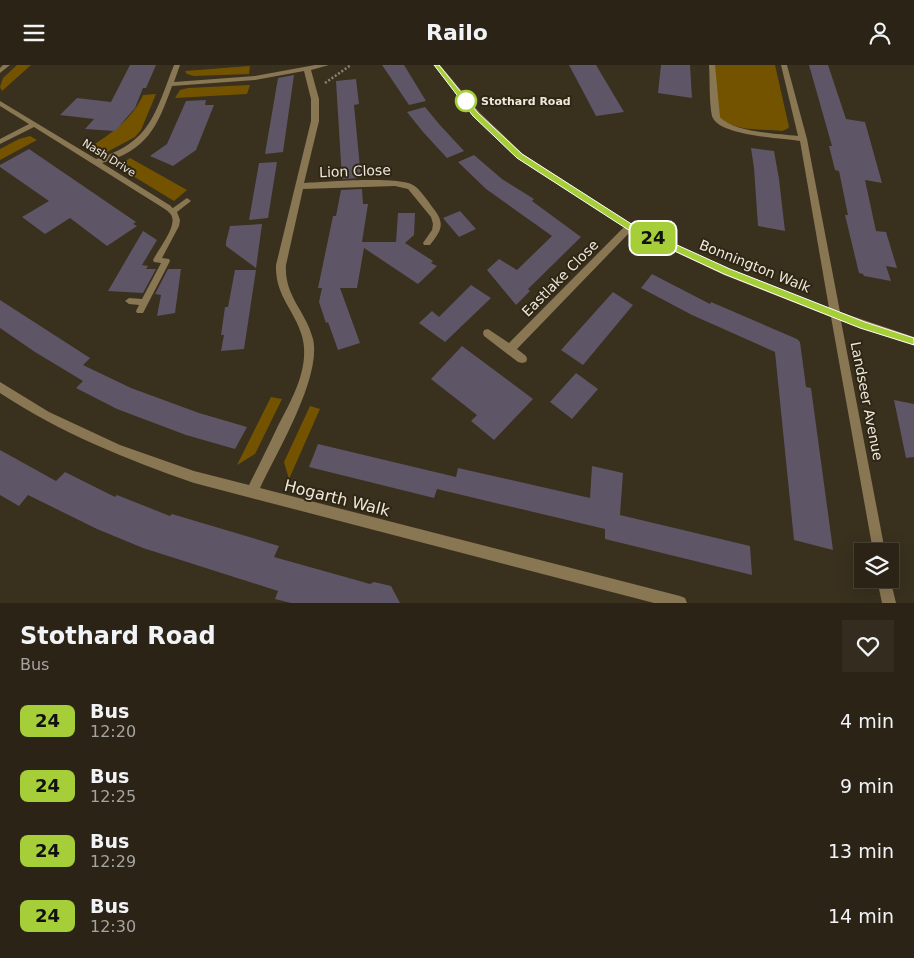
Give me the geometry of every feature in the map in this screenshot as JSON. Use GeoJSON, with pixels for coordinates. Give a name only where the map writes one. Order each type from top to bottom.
{"type":"FeatureCollection","features":[{"type":"Feature","properties":{"kind":"street"},"geometry":{"type":"LineString","coordinates":[[0,71],[7,65]]}},
{"type":"Feature","properties":{"kind":"street"},"geometry":{"type":"LineString","coordinates":[[96,162],[120,155],[144,138],[151,127],[177,65]]}},
{"type":"Feature","properties":{"kind":"street"},"geometry":{"type":"LineString","coordinates":[[169,84],[255,78],[326,65]]}},
{"type":"Feature","properties":{"kind":"street","name":"Bonnington Walk"},"geometry":{"type":"LineString","coordinates":[[437,65],[476,114],[520,156],[630,227],[727,272],[863,325],[914,341]]}},
{"type":"Feature","properties":{"kind":"street"},"geometry":{"type":"LineString","coordinates":[[712,65],[716,117],[720,122],[738,130],[803,139]]}},
{"type":"Feature","properties":{"kind":"street","name":"Landseer Avenue"},"geometry":{"type":"LineString","coordinates":[[784,65],[803,139],[877,543]]}},
{"type":"Feature","properties":{"kind":"street"},"geometry":{"type":"LineString","coordinates":[[252,492],[298,398],[307,371],[309,349],[306,333],[280,281],[281,265],[315,121],[314,91],[307,69]]}},
{"type":"Feature","properties":{"kind":"street","name":"Nash Drive"},"geometry":{"type":"LineString","coordinates":[[0,103],[170,209]]}},
{"type":"Feature","properties":{"kind":"street"},"geometry":{"type":"LineString","coordinates":[[0,142],[33,125]]}},
{"type":"Feature","properties":{"kind":"street","name":"Lion Close"},"geometry":{"type":"LineString","coordinates":[[300,186],[413,183],[437,221],[436,231],[426,243]]}},
{"type":"Feature","properties":{"kind":"street","name":"Eastlake Close"},"geometry":{"type":"LineString","coordinates":[[510,349],[630,227]]}},
{"type":"Feature","properties":{"kind":"street"},"geometry":{"type":"LineString","coordinates":[[488,333],[522,359]]}},
{"type":"Feature","properties":{"kind":"street","name":"Hogarth Walk"},"geometry":{"type":"LineString","coordinates":[[0,387],[38,412],[102,444],[185,474],[680,603]]}},
{"type":"Feature","properties":{"kind":"street"},"geometry":{"type":"LineString","coordinates":[[886,588],[889,603]]}},
{"type":"Feature","properties":{"kind":"lane"},"geometry":{"type":"LineString","coordinates":[[140,311],[166,261],[154,260],[175,227],[177,217],[170,209],[186,201]]}},
{"type":"Feature","properties":{"kind":"lane"},"geometry":{"type":"LineString","coordinates":[[129,301],[144,302]]}},
{"type":"Feature","properties":{"kind":"path"},"geometry":{"type":"LineString","coordinates":[[314,91],[351,65]]}},
{"type":"Feature","properties":{"kind":"shaded area"},"geometry":{"type":"Polygon","coordinates":[[[17,65],[31,65],[2,91],[0,87],[3,78],[17,65]]]}},
{"type":"Feature","properties":{"kind":"shaded area"},"geometry":{"type":"Polygon","coordinates":[[[714,65],[775,65],[789,127],[782,131],[758,130],[732,125],[725,121],[719,116],[714,65]]]}},
{"type":"Feature","properties":{"kind":"shaded area"},"geometry":{"type":"Polygon","coordinates":[[[250,66],[249,74],[194,76],[187,74],[185,71],[250,66]]]}},
{"type":"Feature","properties":{"kind":"shaded area"},"geometry":{"type":"Polygon","coordinates":[[[250,85],[247,94],[175,98],[180,90],[188,88],[250,85]]]}},
{"type":"Feature","properties":{"kind":"shaded area"},"geometry":{"type":"Polygon","coordinates":[[[156,94],[141,130],[135,137],[107,152],[97,152],[90,147],[106,137],[127,118],[143,95],[156,94]]]}},
{"type":"Feature","properties":{"kind":"shaded area"},"geometry":{"type":"Polygon","coordinates":[[[30,136],[37,140],[0,160],[0,149],[19,139],[30,136]]]}},
{"type":"Feature","properties":{"kind":"shaded area"},"geometry":{"type":"Polygon","coordinates":[[[130,158],[187,190],[174,201],[123,170],[124,162],[130,158]]]}},
{"type":"Feature","properties":{"kind":"shaded area"},"geometry":{"type":"Polygon","coordinates":[[[271,397],[282,399],[255,454],[237,465],[271,397]]]}},
{"type":"Feature","properties":{"kind":"shaded area"},"geometry":{"type":"Polygon","coordinates":[[[310,406],[320,409],[289,479],[284,462],[310,406]]]}},
{"type":"Feature","properties":{"kind":"building"},"geometry":{"type":"Polygon","coordinates":[[[130,65],[156,65],[146,88],[143,88],[135,108],[115,131],[85,129],[94,119],[60,115],[77,98],[111,102],[130,65]]]}},
{"type":"Feature","properties":{"kind":"building"},"geometry":{"type":"Polygon","coordinates":[[[382,65],[404,65],[426,101],[409,105],[382,65]]]}},
{"type":"Feature","properties":{"kind":"building"},"geometry":{"type":"Polygon","coordinates":[[[569,65],[596,65],[624,112],[596,116],[569,65]]]}},
{"type":"Feature","properties":{"kind":"building"},"geometry":{"type":"Polygon","coordinates":[[[661,65],[690,65],[692,98],[658,93],[661,65]]]}},
{"type":"Feature","properties":{"kind":"building"},"geometry":{"type":"Polygon","coordinates":[[[809,65],[828,65],[846,119],[865,122],[882,183],[865,180],[876,231],[886,232],[897,268],[886,266],[891,281],[864,276],[859,273],[845,215],[848,215],[839,171],[835,170],[829,146],[832,146],[809,65]]]}},
{"type":"Feature","properties":{"kind":"building"},"geometry":{"type":"Polygon","coordinates":[[[294,75],[283,152],[265,154],[278,78],[294,75]]]}},
{"type":"Feature","properties":{"kind":"building"},"geometry":{"type":"Polygon","coordinates":[[[356,79],[359,104],[354,105],[361,178],[342,179],[336,81],[356,79]]]}},
{"type":"Feature","properties":{"kind":"building"},"geometry":{"type":"Polygon","coordinates":[[[206,100],[205,105],[214,105],[196,150],[173,166],[150,156],[167,144],[186,101],[206,100]]]}},
{"type":"Feature","properties":{"kind":"building"},"geometry":{"type":"Polygon","coordinates":[[[425,107],[464,151],[447,158],[407,112],[425,107]]]}},
{"type":"Feature","properties":{"kind":"building"},"geometry":{"type":"Polygon","coordinates":[[[751,148],[774,151],[785,231],[758,226],[751,148]]]}},
{"type":"Feature","properties":{"kind":"building"},"geometry":{"type":"Polygon","coordinates":[[[29,149],[136,222],[133,224],[137,226],[107,246],[70,218],[45,234],[22,217],[49,201],[0,167],[0,165],[29,149]]]}},
{"type":"Feature","properties":{"kind":"building"},"geometry":{"type":"Polygon","coordinates":[[[474,155],[502,179],[534,199],[532,201],[581,237],[528,289],[530,291],[516,305],[487,270],[499,259],[517,270],[552,236],[486,189],[458,162],[474,155]]]}},
{"type":"Feature","properties":{"kind":"building"},"geometry":{"type":"Polygon","coordinates":[[[277,162],[268,218],[249,220],[259,163],[277,162]]]}},
{"type":"Feature","properties":{"kind":"building"},"geometry":{"type":"Polygon","coordinates":[[[362,189],[363,204],[368,204],[362,242],[396,242],[398,213],[415,213],[414,235],[405,243],[433,261],[431,263],[437,266],[418,284],[364,248],[357,288],[340,288],[360,343],[338,350],[319,302],[322,288],[318,288],[333,216],[336,216],[341,190],[362,189]]]}},
{"type":"Feature","properties":{"kind":"building"},"geometry":{"type":"Polygon","coordinates":[[[460,211],[476,229],[459,237],[443,218],[460,211]]]}},
{"type":"Feature","properties":{"kind":"building"},"geometry":{"type":"Polygon","coordinates":[[[262,224],[256,268],[226,246],[226,242],[230,226],[262,224]]]}},
{"type":"Feature","properties":{"kind":"building"},"geometry":{"type":"Polygon","coordinates":[[[143,231],[157,240],[142,265],[148,266],[146,269],[156,269],[143,293],[108,291],[143,231]]]}},
{"type":"Feature","properties":{"kind":"building"},"geometry":{"type":"Polygon","coordinates":[[[168,269],[181,269],[175,313],[157,316],[161,295],[155,294],[168,269]]]}},
{"type":"Feature","properties":{"kind":"building"},"geometry":{"type":"Polygon","coordinates":[[[235,270],[256,270],[244,349],[221,351],[224,335],[221,335],[225,307],[228,307],[235,270]]]}},
{"type":"Feature","properties":{"kind":"building"},"geometry":{"type":"Polygon","coordinates":[[[652,274],[710,304],[711,302],[797,339],[800,342],[806,387],[811,388],[833,550],[794,540],[775,352],[692,315],[641,288],[652,274]]]}},
{"type":"Feature","properties":{"kind":"building"},"geometry":{"type":"Polygon","coordinates":[[[471,285],[491,298],[445,342],[419,323],[432,311],[439,317],[471,285]]]}},
{"type":"Feature","properties":{"kind":"building"},"geometry":{"type":"Polygon","coordinates":[[[613,292],[633,305],[583,365],[561,350],[613,292]]]}},
{"type":"Feature","properties":{"kind":"building"},"geometry":{"type":"Polygon","coordinates":[[[0,300],[90,358],[83,365],[131,388],[199,413],[247,427],[235,449],[186,435],[117,409],[76,388],[83,381],[0,328],[0,300]]]}},
{"type":"Feature","properties":{"kind":"building"},"geometry":{"type":"Polygon","coordinates":[[[462,346],[533,399],[494,440],[471,421],[477,415],[431,379],[462,346]]]}},
{"type":"Feature","properties":{"kind":"building"},"geometry":{"type":"Polygon","coordinates":[[[576,373],[598,389],[572,419],[550,402],[576,373]]]}},
{"type":"Feature","properties":{"kind":"building"},"geometry":{"type":"Polygon","coordinates":[[[894,400],[914,404],[914,457],[906,458],[894,400]]]}},
{"type":"Feature","properties":{"kind":"building"},"geometry":{"type":"Polygon","coordinates":[[[318,444],[456,477],[458,468],[590,498],[592,466],[623,473],[620,515],[750,546],[752,575],[605,539],[605,529],[437,489],[434,498],[309,467],[318,444]]]}},
{"type":"Feature","properties":{"kind":"building"},"geometry":{"type":"Polygon","coordinates":[[[0,450],[56,481],[65,472],[115,497],[117,495],[170,516],[172,514],[279,546],[274,557],[370,584],[374,582],[391,586],[400,603],[291,603],[275,599],[278,591],[143,548],[97,529],[28,495],[19,506],[0,495],[0,450]]]}},
{"type":"Feature","properties":{"kind":"bus line","name":"24"},"geometry":{"type":"LineString","coordinates":[[437,65],[476,114],[520,156],[630,227],[727,272],[863,325],[914,341]]}},
{"type":"Feature","properties":{"kind":"place","name":"Stothard Road"},"geometry":{"type":"Point","coordinates":[466,101]}}]}
